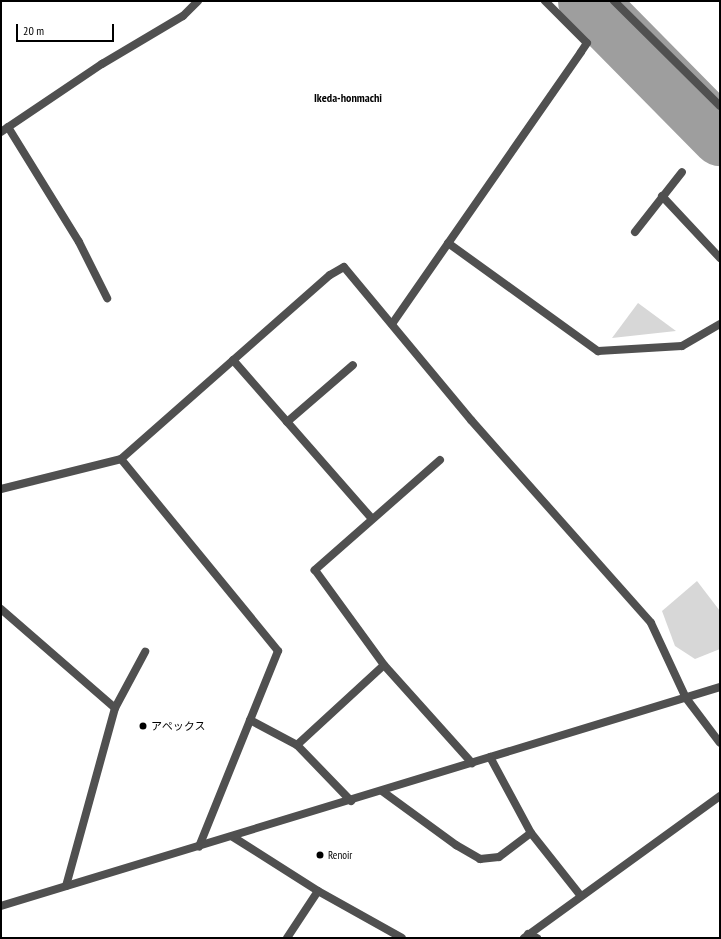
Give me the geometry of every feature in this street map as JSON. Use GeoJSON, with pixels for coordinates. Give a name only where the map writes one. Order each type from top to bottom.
{"type":"FeatureCollection","features":[{"type":"Feature","properties":{"kind":"street"},"geometry":{"type":"LineString","coordinates":[[107,298],[79,242],[4,130],[102,64],[183,16],[198,1]]}},
{"type":"Feature","properties":{"kind":"street"},"geometry":{"type":"LineString","coordinates":[[392,324],[587,43],[545,1]]}},
{"type":"Feature","properties":{"kind":"street"},"geometry":{"type":"LineString","coordinates":[[615,1],[718,101]]}},
{"type":"Feature","properties":{"kind":"street"},"geometry":{"type":"LineString","coordinates":[[635,232],[682,172]]}},
{"type":"Feature","properties":{"kind":"street"},"geometry":{"type":"LineString","coordinates":[[662,196],[720,258]]}},
{"type":"Feature","properties":{"kind":"street"},"geometry":{"type":"LineString","coordinates":[[448,244],[598,351],[682,346],[720,324]]}},
{"type":"Feature","properties":{"kind":"street"},"geometry":{"type":"LineString","coordinates":[[1,489],[122,459],[330,275],[344,268],[471,420],[651,623],[686,698],[720,743]]}},
{"type":"Feature","properties":{"kind":"street"},"geometry":{"type":"LineString","coordinates":[[233,360],[372,519]]}},
{"type":"Feature","properties":{"kind":"street"},"geometry":{"type":"LineString","coordinates":[[288,422],[353,365]]}},
{"type":"Feature","properties":{"kind":"street"},"geometry":{"type":"LineString","coordinates":[[122,459],[278,652],[199,847]]}},
{"type":"Feature","properties":{"kind":"street"},"geometry":{"type":"LineString","coordinates":[[440,460],[315,570],[384,665],[472,763]]}},
{"type":"Feature","properties":{"kind":"street"},"geometry":{"type":"LineString","coordinates":[[1,609],[115,708]]}},
{"type":"Feature","properties":{"kind":"street"},"geometry":{"type":"LineString","coordinates":[[66,886],[115,708],[145,652]]}},
{"type":"Feature","properties":{"kind":"street"},"geometry":{"type":"LineString","coordinates":[[296,744],[384,665]]}},
{"type":"Feature","properties":{"kind":"street"},"geometry":{"type":"LineString","coordinates":[[1,906],[382,792],[720,687]]}},
{"type":"Feature","properties":{"kind":"street"},"geometry":{"type":"LineString","coordinates":[[250,720],[296,744],[351,801]]}},
{"type":"Feature","properties":{"kind":"street"},"geometry":{"type":"LineString","coordinates":[[490,758],[531,833],[581,896]]}},
{"type":"Feature","properties":{"kind":"street"},"geometry":{"type":"LineString","coordinates":[[382,792],[456,845],[480,859],[500,857],[531,833]]}},
{"type":"Feature","properties":{"kind":"street"},"geometry":{"type":"LineString","coordinates":[[526,936],[720,796]]}},
{"type":"Feature","properties":{"kind":"street"},"geometry":{"type":"LineString","coordinates":[[233,837],[318,891],[402,938]]}},
{"type":"Feature","properties":{"kind":"street"},"geometry":{"type":"LineString","coordinates":[[287,938],[318,891]]}},
{"type":"Feature","properties":{"kind":"street"},"geometry":{"type":"LineString","coordinates":[[526,936],[538,938]]}},
{"type":"Feature","properties":{"kind":"shaded area"},"geometry":{"type":"Polygon","coordinates":[[[638,303],[676,331],[612,338],[638,303]]]}},
{"type":"Feature","properties":{"kind":"shaded area"},"geometry":{"type":"Polygon","coordinates":[[[697,581],[720,611],[720,649],[695,659],[675,646],[662,611],[697,581]]]}},
{"type":"Feature","properties":{"kind":"waterway"},"geometry":{"type":"LineString","coordinates":[[587,1],[720,136]]}},
{"type":"Feature","properties":{"kind":"place","name":"アペックス"},"geometry":{"type":"Point","coordinates":[143,726]}},
{"type":"Feature","properties":{"kind":"place","name":"Renoir"},"geometry":{"type":"Point","coordinates":[320,855]}},
{"type":"Feature","properties":{"kind":"district","name":"Ikeda-honmachi"},"geometry":{"type":"Point","coordinates":[348,98]}}]}
